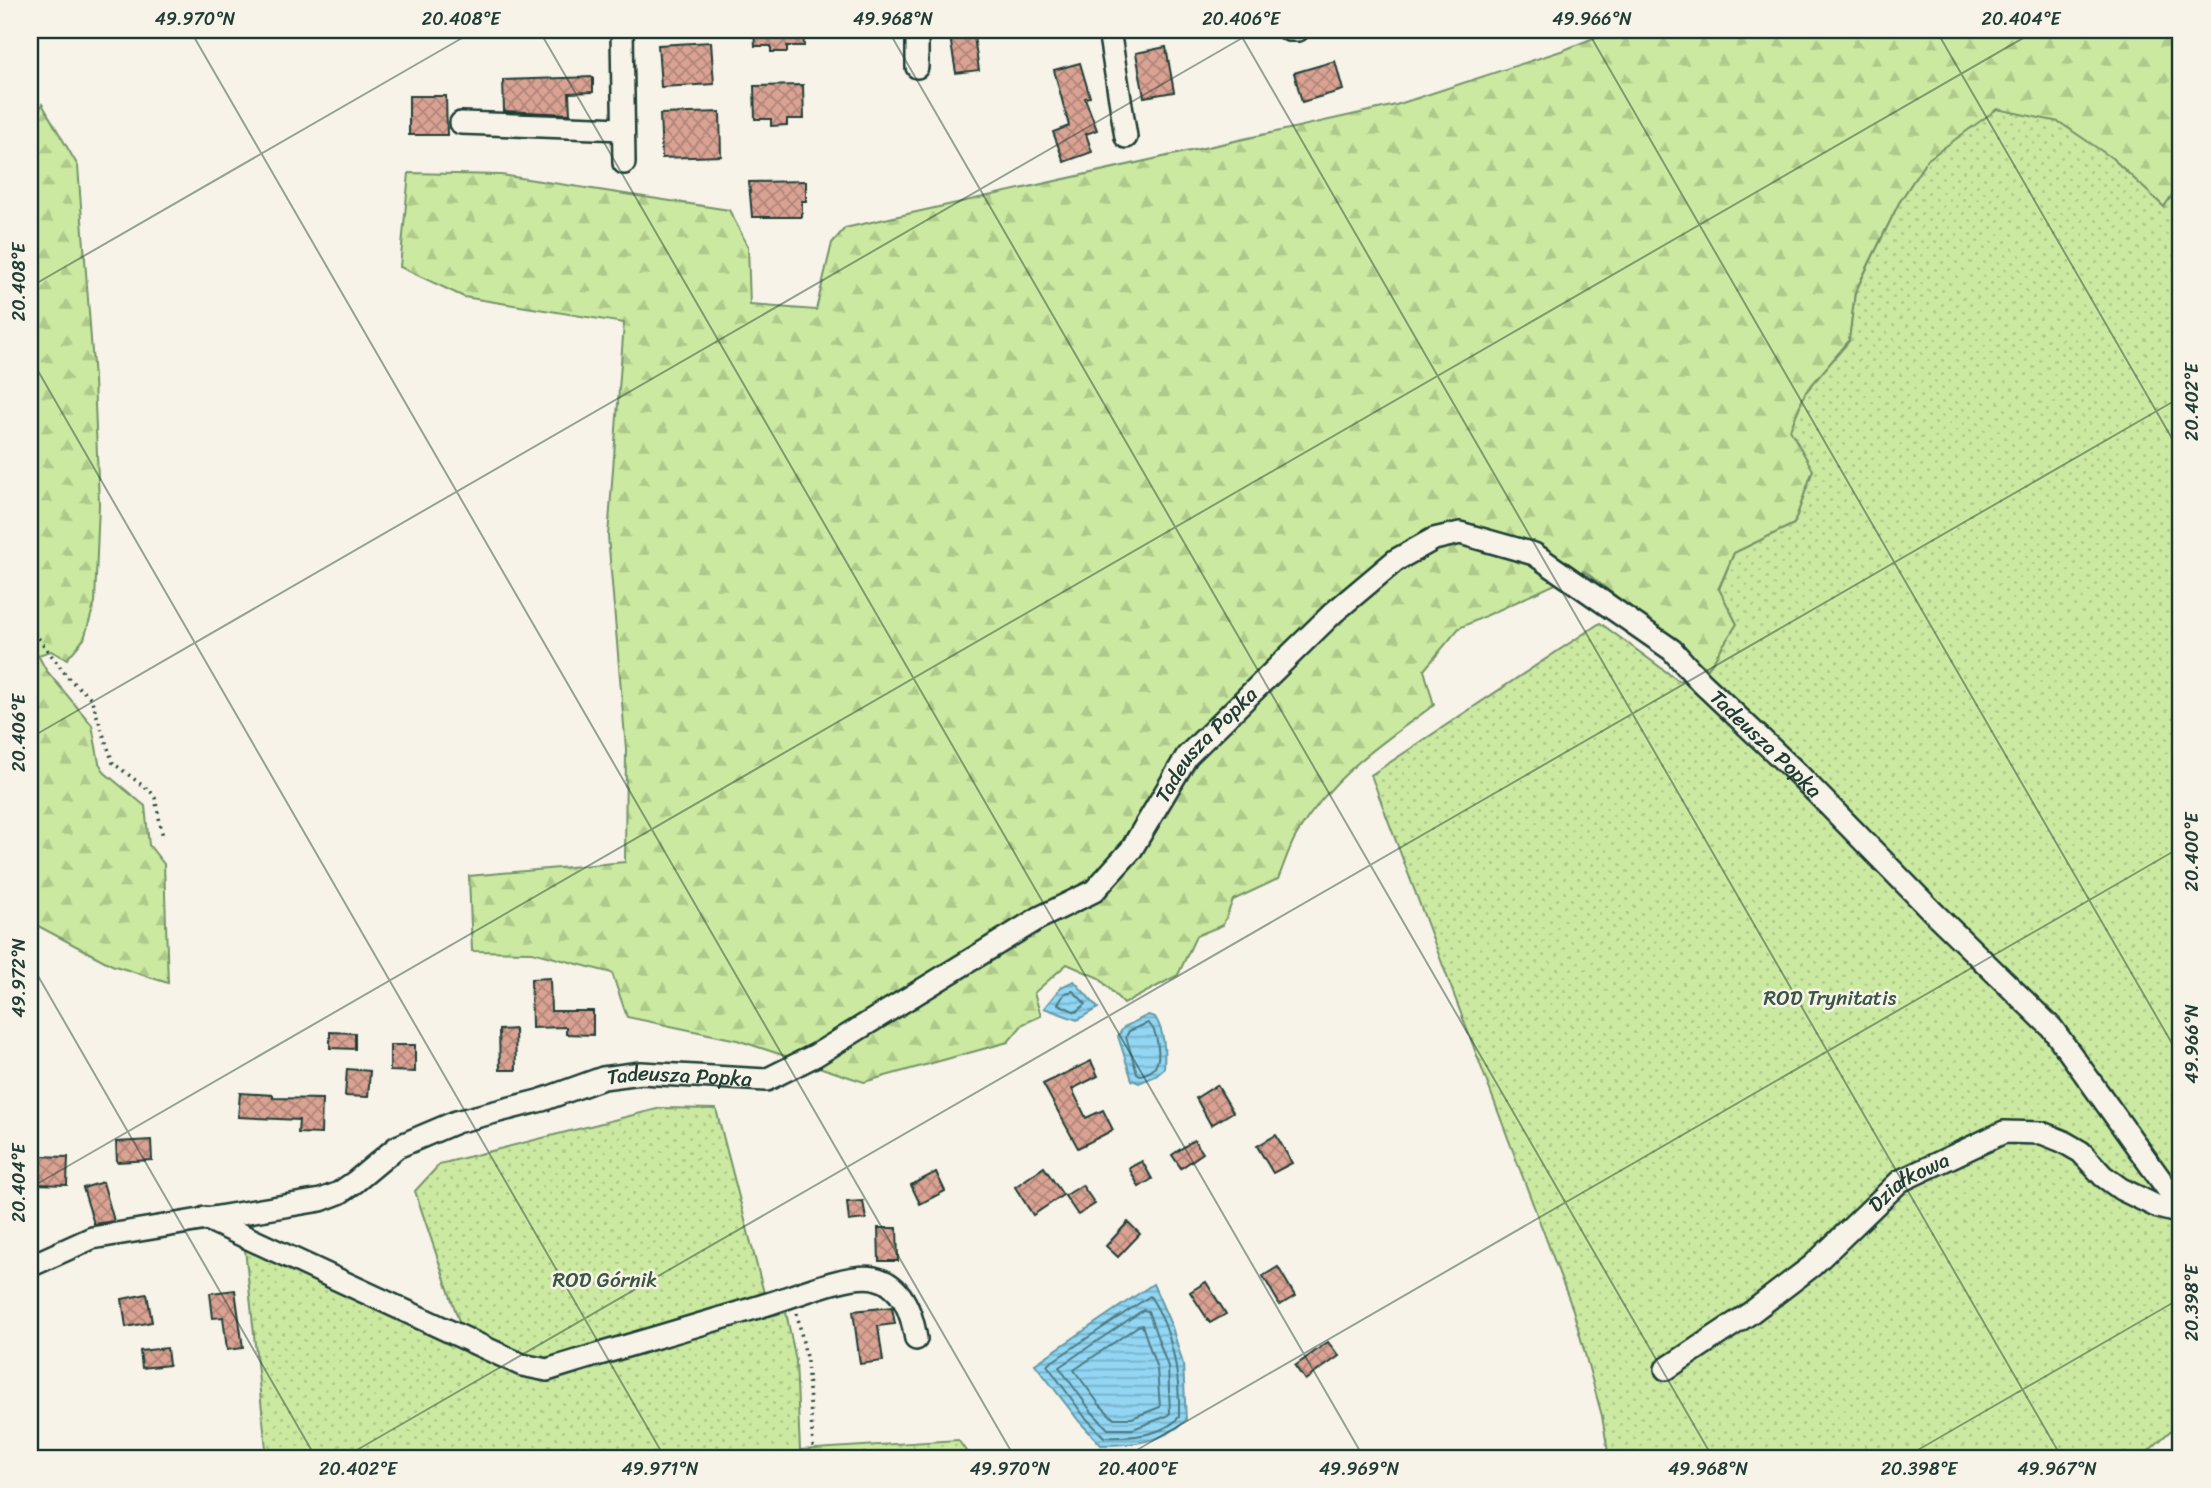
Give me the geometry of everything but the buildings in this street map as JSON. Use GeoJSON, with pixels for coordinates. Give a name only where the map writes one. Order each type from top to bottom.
{"type":"FeatureCollection","features":[{"type":"Feature","properties":{"kind":"street"},"geometry":{"type":"LineString","coordinates":[[622,30],[624,163]]}},
{"type":"Feature","properties":{"kind":"street"},"geometry":{"type":"LineString","coordinates":[[918,30],[918,67]]}},
{"type":"Feature","properties":{"kind":"street"},"geometry":{"type":"LineString","coordinates":[[1109,30],[1126,137]]}},
{"type":"Feature","properties":{"kind":"street"},"geometry":{"type":"LineString","coordinates":[[1289,30],[1298,30]]}},
{"type":"Feature","properties":{"kind":"street"},"geometry":{"type":"LineString","coordinates":[[461,123],[623,129]]}},
{"type":"Feature","properties":{"kind":"street","name":"Tadeusza Popka"},"geometry":{"type":"LineString","coordinates":[[30,1266],[92,1238],[321,1200],[339,1193],[355,1182],[397,1147],[456,1122],[542,1100],[603,1078],[641,1073],[766,1080],[816,1055],[1039,918],[1094,891],[1130,850],[1187,756],[1216,727],[1333,613],[1396,560],[1434,539],[1460,533],[1534,554],[1672,650],[2052,1028],[2181,1211]]}},
{"type":"Feature","properties":{"kind":"street","name":"Działkowa"},"geometry":{"type":"LineString","coordinates":[[1666,1369],[1749,1314],[1812,1266],[1900,1181],[2004,1132],[2042,1133],[2062,1141],[2081,1152],[2103,1176],[2121,1189],[2158,1207],[2181,1211]]}},
{"type":"Feature","properties":{"kind":"street"},"geometry":{"type":"LineString","coordinates":[[205,1218],[522,1365],[547,1370],[793,1294],[857,1278],[873,1278],[889,1283],[911,1313],[916,1339]]}},
{"type":"Feature","properties":{"kind":"path"},"geometry":{"type":"LineString","coordinates":[[30,627],[70,680],[91,698],[113,764],[151,792],[155,798],[163,837]]}},
{"type":"Feature","properties":{"kind":"path"},"geometry":{"type":"LineString","coordinates":[[793,1294],[807,1362],[814,1458]]}},
{"type":"Feature","properties":{"kind":"green space"},"geometry":{"type":"Polygon","coordinates":[[[1613,30],[2172,30],[2181,37],[2181,182],[2164,207],[2112,158],[1927,160],[1899,203],[1855,292],[1849,341],[1805,393],[1813,470],[1794,524],[1734,553],[1719,588],[1737,624],[1708,669],[1584,571],[1459,628],[1424,670],[1434,705],[1359,762],[1326,794],[1297,834],[1278,879],[1233,900],[1223,925],[1196,936],[1178,975],[1124,1004],[1099,978],[1067,964],[1034,993],[1041,1016],[1023,1024],[1008,1042],[864,1082],[737,1040],[627,1017],[612,973],[532,952],[472,951],[469,876],[625,862],[626,749],[608,536],[624,323],[464,297],[400,267],[409,173],[501,175],[729,210],[748,246],[750,305],[816,310],[832,243],[845,228],[1396,105],[1564,50],[1613,30]]]}},
{"type":"Feature","properties":{"kind":"green space"},"geometry":{"type":"Polygon","coordinates":[[[42,104],[78,166],[94,379],[99,504],[95,602],[84,639],[67,659],[51,651],[38,655],[46,670],[92,725],[99,763],[105,773],[145,806],[149,845],[164,864],[168,983],[112,965],[38,926],[30,916],[30,128],[42,104]]]}},
{"type":"Feature","properties":{"kind":"green space","name":"ROD Trynitatis"},"geometry":{"type":"Polygon","coordinates":[[[1997,109],[2059,122],[2112,158],[2164,207],[2181,182],[2181,1421],[2141,1458],[1609,1458],[1602,1416],[1573,1310],[1371,775],[1600,623],[1679,681],[1708,669],[1737,624],[1719,589],[1734,553],[1794,524],[1813,470],[1790,430],[1805,393],[1849,341],[1855,293],[1899,203],[1927,160],[1997,109]]]}},
{"type":"Feature","properties":{"kind":"green space","name":"ROD Górnik"},"geometry":{"type":"Polygon","coordinates":[[[661,1108],[716,1109],[770,1316],[786,1312],[796,1361],[800,1450],[958,1440],[971,1458],[267,1458],[245,1249],[470,1354],[415,1191],[440,1164],[661,1108]]]}},
{"type":"Feature","properties":{"kind":"water"},"geometry":{"type":"Polygon","coordinates":[[[1074,981],[1098,1008],[1077,1020],[1044,1008],[1061,987],[1074,981]]]}},
{"type":"Feature","properties":{"kind":"water"},"geometry":{"type":"Polygon","coordinates":[[[1148,1015],[1155,1017],[1161,1029],[1164,1069],[1156,1076],[1139,1083],[1132,1080],[1118,1036],[1124,1027],[1148,1015]]]}},
{"type":"Feature","properties":{"kind":"water"},"geometry":{"type":"Polygon","coordinates":[[[1153,1284],[1172,1327],[1183,1364],[1186,1420],[1168,1434],[1157,1438],[1135,1443],[1101,1445],[1035,1364],[1153,1284]]]}}]}
